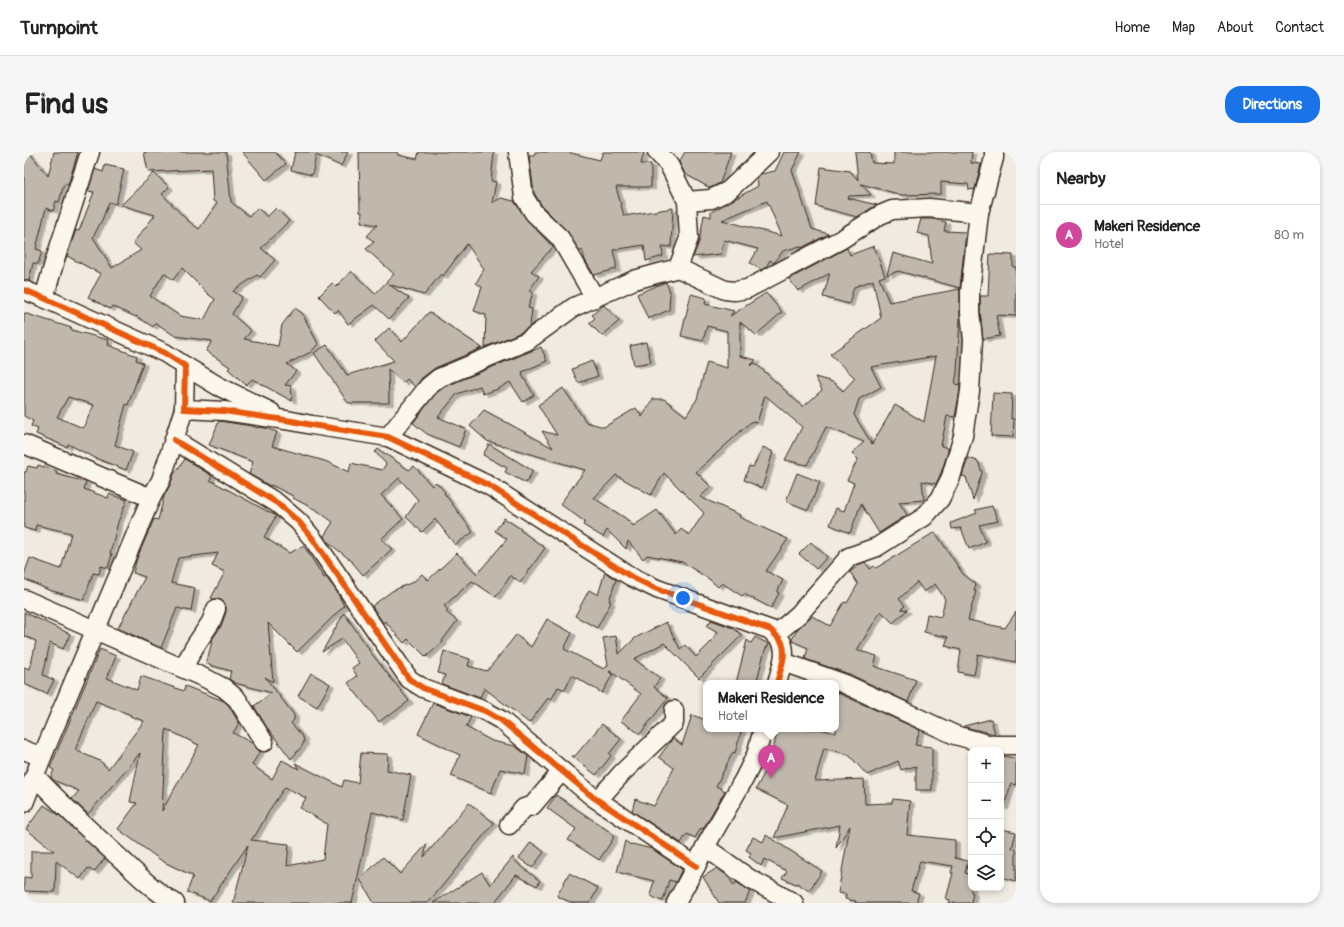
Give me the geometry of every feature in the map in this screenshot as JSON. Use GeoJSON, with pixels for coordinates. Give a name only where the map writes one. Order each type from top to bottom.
{"type":"FeatureCollection","features":[{"type":"Feature","properties":{"kind":"street"},"geometry":{"type":"LineString","coordinates":[[44,298],[90,152]]}},
{"type":"Feature","properties":{"kind":"street"},"geometry":{"type":"LineString","coordinates":[[518,152],[524,197],[534,213],[560,238],[595,298]]}},
{"type":"Feature","properties":{"kind":"street"},"geometry":{"type":"LineString","coordinates":[[657,152],[669,165],[688,202],[689,238],[678,268]]}},
{"type":"Feature","properties":{"kind":"street"},"geometry":{"type":"LineString","coordinates":[[688,202],[711,199],[728,191],[768,152]]}},
{"type":"Feature","properties":{"kind":"street"},"geometry":{"type":"LineString","coordinates":[[776,636],[799,614],[849,557],[877,547],[924,517],[940,498],[952,476],[963,436],[970,391],[973,340],[970,312],[970,292],[979,213],[994,158],[994,152]]}},
{"type":"Feature","properties":{"kind":"street"},"geometry":{"type":"LineString","coordinates":[[388,438],[429,386],[439,378],[527,340],[574,307],[634,280],[678,268],[725,290],[735,291],[747,289],[842,239],[880,215],[892,210],[929,208],[979,213]]}},
{"type":"Feature","properties":{"kind":"street"},"geometry":{"type":"LineString","coordinates":[[24,290],[165,353],[185,366],[254,404],[292,420]]}},
{"type":"Feature","properties":{"kind":"street"},"geometry":{"type":"LineString","coordinates":[[24,803],[151,498],[161,480],[184,409],[185,366]]}},
{"type":"Feature","properties":{"kind":"street"},"geometry":{"type":"LineString","coordinates":[[184,409],[224,411],[292,420],[312,425],[388,438],[488,485],[630,576],[657,589],[771,630],[783,646],[783,662],[778,680]]}},
{"type":"Feature","properties":{"kind":"street"},"geometry":{"type":"LineString","coordinates":[[174,440],[277,503],[299,522],[313,539],[409,679],[423,688],[484,711],[501,720],[598,800],[696,866]]}},
{"type":"Feature","properties":{"kind":"street"},"geometry":{"type":"LineString","coordinates":[[24,444],[151,498]]}},
{"type":"Feature","properties":{"kind":"street"},"geometry":{"type":"LineString","coordinates":[[24,599],[208,679],[224,688],[237,699],[264,742]]}},
{"type":"Feature","properties":{"kind":"street"},"geometry":{"type":"LineString","coordinates":[[183,668],[211,622],[216,609]]}},
{"type":"Feature","properties":{"kind":"street"},"geometry":{"type":"LineString","coordinates":[[783,662],[834,680]]}},
{"type":"Feature","properties":{"kind":"street"},"geometry":{"type":"LineString","coordinates":[[839,682],[955,735],[991,745],[1016,745]]}},
{"type":"Feature","properties":{"kind":"street"},"geometry":{"type":"LineString","coordinates":[[598,800],[622,773],[674,723],[674,710]]}},
{"type":"Feature","properties":{"kind":"street"},"geometry":{"type":"LineString","coordinates":[[676,903],[705,847],[744,779],[756,754],[762,732]]}},
{"type":"Feature","properties":{"kind":"street"},"geometry":{"type":"LineString","coordinates":[[24,750],[42,757]]}},
{"type":"Feature","properties":{"kind":"street"},"geometry":{"type":"LineString","coordinates":[[510,825],[524,808],[532,806],[562,771]]}},
{"type":"Feature","properties":{"kind":"street"},"geometry":{"type":"LineString","coordinates":[[35,776],[74,817],[159,893],[175,903]]}},
{"type":"Feature","properties":{"kind":"street"},"geometry":{"type":"LineString","coordinates":[[705,847],[750,879],[794,903]]}},
{"type":"Feature","properties":{"kind":"building"},"geometry":{"type":"Polygon","coordinates":[[[24,152],[29,152],[48,176],[54,152],[78,152],[68,185],[64,184],[59,202],[56,201],[53,211],[46,208],[36,249],[42,251],[38,264],[33,263],[29,281],[24,280],[24,152]]]}},
{"type":"Feature","properties":{"kind":"building"},"geometry":{"type":"Polygon","coordinates":[[[144,152],[226,152],[231,202],[249,216],[258,208],[267,217],[276,208],[289,221],[261,248],[275,260],[260,277],[257,275],[233,291],[242,297],[232,314],[251,331],[244,339],[265,343],[267,345],[278,346],[282,325],[295,308],[302,313],[318,344],[311,352],[287,364],[296,371],[285,385],[291,386],[292,401],[252,379],[246,385],[228,369],[230,367],[206,351],[212,341],[175,336],[156,323],[153,327],[136,316],[112,306],[110,309],[88,297],[101,274],[67,256],[76,230],[79,231],[94,192],[88,191],[95,169],[103,172],[105,165],[124,169],[116,204],[109,202],[93,237],[112,268],[141,250],[133,243],[155,215],[121,205],[154,173],[169,187],[162,194],[187,220],[199,229],[217,203],[213,201],[211,169],[148,172],[144,152]],[[182,268],[173,280],[164,273],[150,296],[180,316],[204,320],[215,299],[182,268]]]}},
{"type":"Feature","properties":{"kind":"building"},"geometry":{"type":"Polygon","coordinates":[[[242,152],[275,152],[286,164],[266,180],[242,152]]]}},
{"type":"Feature","properties":{"kind":"building"},"geometry":{"type":"Polygon","coordinates":[[[295,152],[348,152],[341,166],[316,155],[312,175],[291,170],[295,152]]]}},
{"type":"Feature","properties":{"kind":"building"},"geometry":{"type":"Polygon","coordinates":[[[359,152],[397,152],[398,155],[417,159],[419,152],[494,152],[491,181],[496,182],[492,203],[501,198],[514,201],[527,220],[553,247],[531,271],[539,276],[529,291],[533,292],[528,308],[532,309],[530,326],[522,332],[485,347],[486,315],[474,311],[482,287],[476,283],[484,269],[467,244],[443,276],[441,274],[424,295],[388,284],[409,298],[389,319],[374,305],[348,324],[338,310],[335,313],[319,296],[332,283],[336,287],[351,271],[375,294],[394,274],[366,249],[374,242],[367,236],[377,225],[361,222],[362,212],[360,212],[359,152]]]}},
{"type":"Feature","properties":{"kind":"building"},"geometry":{"type":"Polygon","coordinates":[[[535,152],[567,152],[600,160],[603,152],[644,152],[641,164],[651,164],[651,187],[616,187],[624,216],[673,208],[671,247],[662,246],[663,256],[646,261],[644,245],[613,250],[616,269],[594,275],[585,260],[582,250],[580,252],[567,231],[542,206],[534,193],[529,156],[534,156],[535,152]]]}},
{"type":"Feature","properties":{"kind":"building"},"geometry":{"type":"Polygon","coordinates":[[[685,152],[731,152],[720,183],[710,188],[685,174],[679,162],[685,152]]]}},
{"type":"Feature","properties":{"kind":"building"},"geometry":{"type":"Polygon","coordinates":[[[784,152],[801,152],[792,170],[812,229],[829,234],[801,248],[800,246],[783,251],[774,263],[770,260],[766,267],[761,270],[750,263],[758,249],[724,240],[721,254],[693,257],[699,242],[704,215],[711,217],[711,212],[758,186],[757,178],[761,174],[775,171],[784,152]],[[767,201],[722,220],[782,236],[767,201]]]}},
{"type":"Feature","properties":{"kind":"building"},"geometry":{"type":"Polygon","coordinates":[[[855,152],[870,152],[872,163],[894,164],[894,152],[972,152],[971,163],[981,164],[975,189],[969,190],[968,184],[941,182],[941,194],[902,195],[861,184],[871,195],[849,196],[848,198],[877,205],[857,217],[816,206],[821,167],[850,171],[858,180],[855,152]]]}},
{"type":"Feature","properties":{"kind":"building"},"geometry":{"type":"Polygon","coordinates":[[[921,219],[933,219],[946,222],[944,231],[966,232],[960,288],[898,271],[887,275],[893,253],[932,264],[929,236],[917,233],[921,219]]]}},
{"type":"Feature","properties":{"kind":"building"},"geometry":{"type":"Polygon","coordinates":[[[874,246],[885,276],[879,278],[889,302],[960,289],[960,319],[955,384],[960,385],[960,390],[955,417],[947,416],[941,446],[948,448],[948,452],[936,484],[922,481],[924,500],[899,502],[907,515],[879,533],[861,504],[850,533],[830,525],[836,508],[844,511],[854,483],[847,480],[858,459],[852,453],[864,442],[826,427],[807,465],[785,460],[802,427],[765,395],[757,423],[752,421],[696,472],[711,487],[700,497],[740,515],[739,517],[788,539],[766,571],[783,580],[777,592],[779,593],[771,608],[744,594],[742,596],[722,583],[718,587],[709,579],[682,562],[647,555],[643,559],[628,541],[626,549],[607,530],[603,537],[583,525],[585,522],[560,504],[585,470],[487,441],[470,426],[484,410],[553,448],[542,431],[557,435],[538,405],[563,388],[586,422],[604,427],[636,408],[642,417],[653,399],[664,399],[686,416],[697,399],[707,362],[727,368],[727,331],[707,326],[703,341],[681,336],[691,294],[706,298],[705,304],[734,311],[730,316],[766,293],[782,312],[756,335],[740,322],[740,356],[756,360],[750,366],[755,363],[803,407],[822,390],[815,377],[833,382],[843,391],[855,378],[830,354],[881,318],[873,280],[854,287],[849,304],[823,297],[830,273],[798,291],[789,279],[847,248],[850,255],[874,246]],[[936,356],[871,367],[881,387],[859,399],[854,415],[872,444],[895,405],[924,422],[936,356]],[[664,473],[651,495],[616,475],[594,498],[625,518],[633,526],[657,510],[676,535],[681,529],[689,535],[704,513],[664,473]]]}},
{"type":"Feature","properties":{"kind":"building"},"geometry":{"type":"Polygon","coordinates":[[[990,254],[1013,255],[1013,267],[1016,267],[1016,316],[996,315],[1000,336],[983,339],[980,296],[988,296],[990,254]]]}},
{"type":"Feature","properties":{"kind":"building"},"geometry":{"type":"Polygon","coordinates":[[[666,282],[670,292],[669,310],[648,319],[637,294],[666,282]]]}},
{"type":"Feature","properties":{"kind":"building"},"geometry":{"type":"Polygon","coordinates":[[[604,305],[619,321],[602,336],[589,323],[595,318],[592,315],[604,305]]]}},
{"type":"Feature","properties":{"kind":"building"},"geometry":{"type":"Polygon","coordinates":[[[429,312],[482,348],[435,368],[422,378],[415,387],[407,379],[403,383],[388,369],[389,403],[348,403],[314,353],[327,345],[347,375],[394,361],[375,341],[389,328],[402,342],[429,312]]]}},
{"type":"Feature","properties":{"kind":"building"},"geometry":{"type":"Polygon","coordinates":[[[24,313],[72,328],[71,330],[109,340],[108,345],[137,356],[136,360],[143,363],[128,405],[126,404],[115,445],[133,452],[126,470],[95,458],[68,444],[67,447],[36,434],[38,429],[31,426],[33,421],[24,416],[24,313]],[[68,397],[57,417],[83,428],[94,405],[68,397]]]}},
{"type":"Feature","properties":{"kind":"building"},"geometry":{"type":"Polygon","coordinates":[[[646,342],[651,362],[634,365],[630,346],[646,342]]]}},
{"type":"Feature","properties":{"kind":"building"},"geometry":{"type":"Polygon","coordinates":[[[541,347],[547,361],[522,372],[522,375],[534,395],[523,402],[510,382],[498,389],[483,394],[480,386],[457,394],[438,417],[466,429],[459,447],[427,434],[413,423],[436,393],[444,387],[541,347]]]}},
{"type":"Feature","properties":{"kind":"building"},"geometry":{"type":"Polygon","coordinates":[[[592,361],[598,376],[578,383],[572,369],[592,361]]]}},
{"type":"Feature","properties":{"kind":"building"},"geometry":{"type":"Polygon","coordinates":[[[993,393],[1012,394],[1011,419],[1014,419],[1013,437],[991,436],[993,393]]]}},
{"type":"Feature","properties":{"kind":"building"},"geometry":{"type":"Polygon","coordinates":[[[219,421],[265,428],[277,432],[272,446],[325,461],[349,472],[351,463],[382,470],[386,464],[375,452],[378,449],[409,470],[414,466],[432,486],[436,482],[445,492],[444,493],[473,532],[455,545],[435,519],[422,532],[406,517],[418,500],[399,478],[381,495],[403,519],[381,539],[392,549],[363,575],[353,562],[329,543],[324,536],[333,522],[318,511],[293,498],[293,496],[271,485],[270,486],[249,474],[253,462],[209,445],[219,421]]]}},
{"type":"Feature","properties":{"kind":"building"},"geometry":{"type":"Polygon","coordinates":[[[489,444],[533,471],[526,483],[505,472],[507,468],[483,455],[489,444]]]}},
{"type":"Feature","properties":{"kind":"building"},"geometry":{"type":"Polygon","coordinates":[[[763,447],[773,452],[762,488],[744,480],[749,466],[753,467],[763,447]]]}},
{"type":"Feature","properties":{"kind":"building"},"geometry":{"type":"Polygon","coordinates":[[[968,458],[978,461],[982,473],[973,500],[966,477],[962,476],[968,458]]]}},
{"type":"Feature","properties":{"kind":"building"},"geometry":{"type":"Polygon","coordinates":[[[185,459],[212,476],[210,480],[276,516],[264,537],[289,553],[304,546],[324,578],[326,577],[336,590],[344,606],[297,652],[268,623],[273,682],[265,677],[294,715],[294,720],[291,723],[303,737],[304,742],[291,759],[266,726],[254,706],[272,693],[235,683],[229,679],[231,671],[206,664],[213,638],[221,626],[226,612],[224,602],[219,599],[211,598],[225,572],[212,566],[218,553],[178,558],[171,583],[195,588],[191,611],[177,608],[161,648],[118,628],[145,577],[133,573],[137,558],[154,519],[158,520],[164,496],[174,474],[185,459]]]}},
{"type":"Feature","properties":{"kind":"building"},"geometry":{"type":"Polygon","coordinates":[[[38,465],[57,471],[56,474],[86,482],[84,489],[108,498],[109,494],[127,500],[118,522],[108,568],[101,566],[99,574],[93,573],[84,600],[49,590],[24,579],[30,558],[61,569],[71,533],[36,525],[35,531],[24,528],[24,472],[26,472],[28,466],[37,468],[38,465]]]}},
{"type":"Feature","properties":{"kind":"building"},"geometry":{"type":"Polygon","coordinates":[[[797,473],[820,482],[808,510],[786,501],[797,473]]]}},
{"type":"Feature","properties":{"kind":"building"},"geometry":{"type":"Polygon","coordinates":[[[992,506],[998,521],[979,525],[986,542],[969,549],[961,528],[952,529],[951,523],[977,513],[975,510],[992,506]]]}},
{"type":"Feature","properties":{"kind":"building"},"geometry":{"type":"Polygon","coordinates":[[[504,518],[545,548],[520,583],[511,575],[496,597],[472,581],[444,606],[448,610],[446,612],[457,621],[442,641],[443,642],[426,657],[408,639],[404,643],[385,621],[383,623],[372,606],[392,591],[413,582],[422,574],[428,580],[457,553],[477,574],[507,539],[495,531],[504,518]]]}},
{"type":"Feature","properties":{"kind":"building"},"geometry":{"type":"Polygon","coordinates":[[[935,532],[963,574],[976,584],[974,591],[976,591],[968,620],[1005,628],[1016,612],[1016,662],[978,654],[974,675],[958,672],[961,650],[945,646],[948,637],[924,632],[927,614],[941,617],[945,599],[935,584],[924,592],[917,582],[899,599],[905,606],[901,609],[907,610],[893,623],[881,611],[857,650],[877,656],[874,666],[916,680],[908,702],[849,674],[805,659],[808,648],[792,641],[792,639],[798,628],[812,616],[830,626],[844,602],[847,603],[858,584],[850,572],[865,562],[870,569],[874,566],[876,568],[935,532]]]}},
{"type":"Feature","properties":{"kind":"building"},"geometry":{"type":"Polygon","coordinates":[[[811,542],[827,557],[816,569],[799,554],[811,542]]]}},
{"type":"Feature","properties":{"kind":"building"},"geometry":{"type":"Polygon","coordinates":[[[605,572],[616,580],[609,601],[611,602],[597,628],[575,616],[589,590],[598,595],[605,572]]]}},
{"type":"Feature","properties":{"kind":"building"},"geometry":{"type":"Polygon","coordinates":[[[24,612],[70,634],[63,649],[50,643],[43,675],[54,680],[47,694],[24,684],[24,667],[30,669],[36,641],[24,636],[24,612]]]}},
{"type":"Feature","properties":{"kind":"building"},"geometry":{"type":"Polygon","coordinates":[[[344,613],[368,649],[409,701],[379,722],[348,683],[357,676],[352,668],[359,663],[342,639],[322,652],[344,613]]]}},
{"type":"Feature","properties":{"kind":"building"},"geometry":{"type":"Polygon","coordinates":[[[547,619],[572,633],[564,649],[604,669],[608,665],[603,638],[616,636],[619,654],[635,638],[666,622],[680,649],[685,645],[696,657],[714,639],[713,638],[718,632],[707,626],[711,620],[733,628],[742,635],[699,678],[664,643],[634,659],[660,678],[654,687],[668,698],[640,734],[621,721],[641,694],[610,671],[609,672],[613,674],[602,693],[572,675],[565,690],[558,687],[551,700],[548,698],[529,723],[484,688],[480,698],[442,684],[445,675],[438,673],[444,651],[470,659],[468,666],[487,671],[516,635],[531,647],[547,619]]]}},
{"type":"Feature","properties":{"kind":"building"},"geometry":{"type":"Polygon","coordinates":[[[755,637],[769,644],[765,650],[757,680],[737,680],[747,640],[751,643],[755,637]]]}},
{"type":"Feature","properties":{"kind":"building"},"geometry":{"type":"Polygon","coordinates":[[[100,649],[116,656],[107,678],[137,690],[141,676],[184,691],[185,686],[224,701],[229,706],[239,723],[233,733],[252,743],[260,751],[252,765],[272,779],[282,760],[299,769],[295,763],[342,787],[344,780],[358,783],[361,753],[388,754],[387,770],[411,775],[403,820],[372,812],[352,903],[233,903],[248,845],[210,901],[187,892],[193,876],[162,861],[118,829],[137,803],[130,802],[140,753],[88,814],[72,799],[79,791],[53,780],[51,777],[54,770],[50,768],[100,649]],[[96,701],[75,750],[100,761],[108,769],[144,721],[96,701]],[[166,729],[162,811],[199,745],[166,729]],[[285,787],[255,836],[251,840],[289,844],[287,866],[323,859],[327,824],[300,808],[306,798],[285,787]]]}},
{"type":"Feature","properties":{"kind":"building"},"geometry":{"type":"Polygon","coordinates":[[[311,673],[330,684],[317,707],[298,696],[311,673]]]}},
{"type":"Feature","properties":{"kind":"building"},"geometry":{"type":"Polygon","coordinates":[[[839,693],[920,730],[915,745],[932,747],[932,790],[916,790],[916,766],[901,770],[898,761],[867,775],[848,754],[824,748],[815,781],[864,779],[865,804],[892,803],[893,799],[910,801],[907,835],[955,840],[955,858],[968,861],[965,873],[968,874],[968,891],[973,893],[971,903],[949,903],[950,900],[946,899],[953,873],[951,873],[953,866],[920,861],[911,891],[919,893],[916,903],[855,903],[856,901],[845,899],[846,894],[838,893],[850,826],[836,848],[840,825],[774,838],[788,805],[756,789],[770,762],[777,732],[839,732],[839,693]]]}},
{"type":"Feature","properties":{"kind":"building"},"geometry":{"type":"Polygon","coordinates":[[[433,703],[471,717],[466,727],[492,741],[515,746],[528,756],[525,774],[500,769],[491,793],[451,776],[460,755],[418,734],[433,703]]]}},
{"type":"Feature","properties":{"kind":"building"},"geometry":{"type":"Polygon","coordinates":[[[692,715],[703,719],[703,732],[741,732],[735,753],[733,752],[716,786],[725,791],[703,829],[701,828],[695,838],[687,834],[681,843],[632,811],[635,799],[654,806],[674,768],[659,757],[673,738],[682,745],[692,715]]]}},
{"type":"Feature","properties":{"kind":"building"},"geometry":{"type":"Polygon","coordinates":[[[991,719],[995,734],[964,727],[964,726],[991,719]]]}},
{"type":"Feature","properties":{"kind":"building"},"geometry":{"type":"Polygon","coordinates":[[[602,724],[621,739],[609,754],[611,756],[596,775],[572,756],[575,756],[602,724]]]}},
{"type":"Feature","properties":{"kind":"building"},"geometry":{"type":"Polygon","coordinates":[[[1004,756],[1016,758],[1016,785],[1011,784],[1004,807],[1004,756]]]}},
{"type":"Feature","properties":{"kind":"building"},"geometry":{"type":"Polygon","coordinates":[[[556,795],[613,834],[613,839],[599,860],[568,840],[576,829],[547,808],[556,795]]]}},
{"type":"Feature","properties":{"kind":"building"},"geometry":{"type":"Polygon","coordinates":[[[469,803],[494,823],[428,903],[374,903],[360,879],[383,857],[400,874],[427,844],[424,857],[469,803]]]}},
{"type":"Feature","properties":{"kind":"building"},"geometry":{"type":"Polygon","coordinates":[[[44,805],[59,815],[105,858],[94,872],[88,868],[80,879],[56,861],[55,892],[24,891],[24,877],[31,878],[31,851],[54,851],[26,829],[44,805]]]}},
{"type":"Feature","properties":{"kind":"building"},"geometry":{"type":"Polygon","coordinates":[[[1004,830],[1016,832],[1012,848],[1016,849],[1016,881],[1004,878],[1004,830]]]}},
{"type":"Feature","properties":{"kind":"building"},"geometry":{"type":"Polygon","coordinates":[[[766,835],[822,871],[809,891],[797,883],[796,884],[782,878],[787,871],[764,859],[761,866],[749,857],[751,853],[746,850],[753,837],[763,842],[766,835]]]}},
{"type":"Feature","properties":{"kind":"building"},"geometry":{"type":"Polygon","coordinates":[[[625,841],[631,845],[652,849],[682,869],[676,882],[669,880],[663,901],[650,895],[654,881],[617,872],[625,841]]]}},
{"type":"Feature","properties":{"kind":"building"},"geometry":{"type":"Polygon","coordinates":[[[531,842],[544,852],[532,868],[519,858],[531,842]]]}},
{"type":"Feature","properties":{"kind":"building"},"geometry":{"type":"Polygon","coordinates":[[[513,857],[515,861],[540,881],[537,886],[516,875],[494,903],[433,903],[482,872],[490,885],[513,857]]]}},
{"type":"Feature","properties":{"kind":"building"},"geometry":{"type":"Polygon","coordinates":[[[717,868],[728,876],[734,886],[736,882],[750,891],[745,903],[719,903],[703,877],[717,868]]]}},
{"type":"Feature","properties":{"kind":"building"},"geometry":{"type":"Polygon","coordinates":[[[569,873],[598,888],[590,903],[572,903],[557,896],[569,873]]]}},
{"type":"Feature","properties":{"kind":"cycle path"},"geometry":{"type":"LineString","coordinates":[[24,290],[165,353],[185,366],[184,409],[224,411],[388,437],[488,485],[630,576],[657,589],[771,630],[780,639],[784,650],[783,661],[778,680]]}},
{"type":"Feature","properties":{"kind":"cycle path"},"geometry":{"type":"LineString","coordinates":[[174,440],[277,503],[299,522],[313,539],[409,679],[423,688],[485,711],[501,720],[593,797],[696,866]]}},
{"type":"Feature","properties":{"kind":"place","name":"Makeri Residence"},"geometry":{"type":"Point","coordinates":[771,778]}}]}
